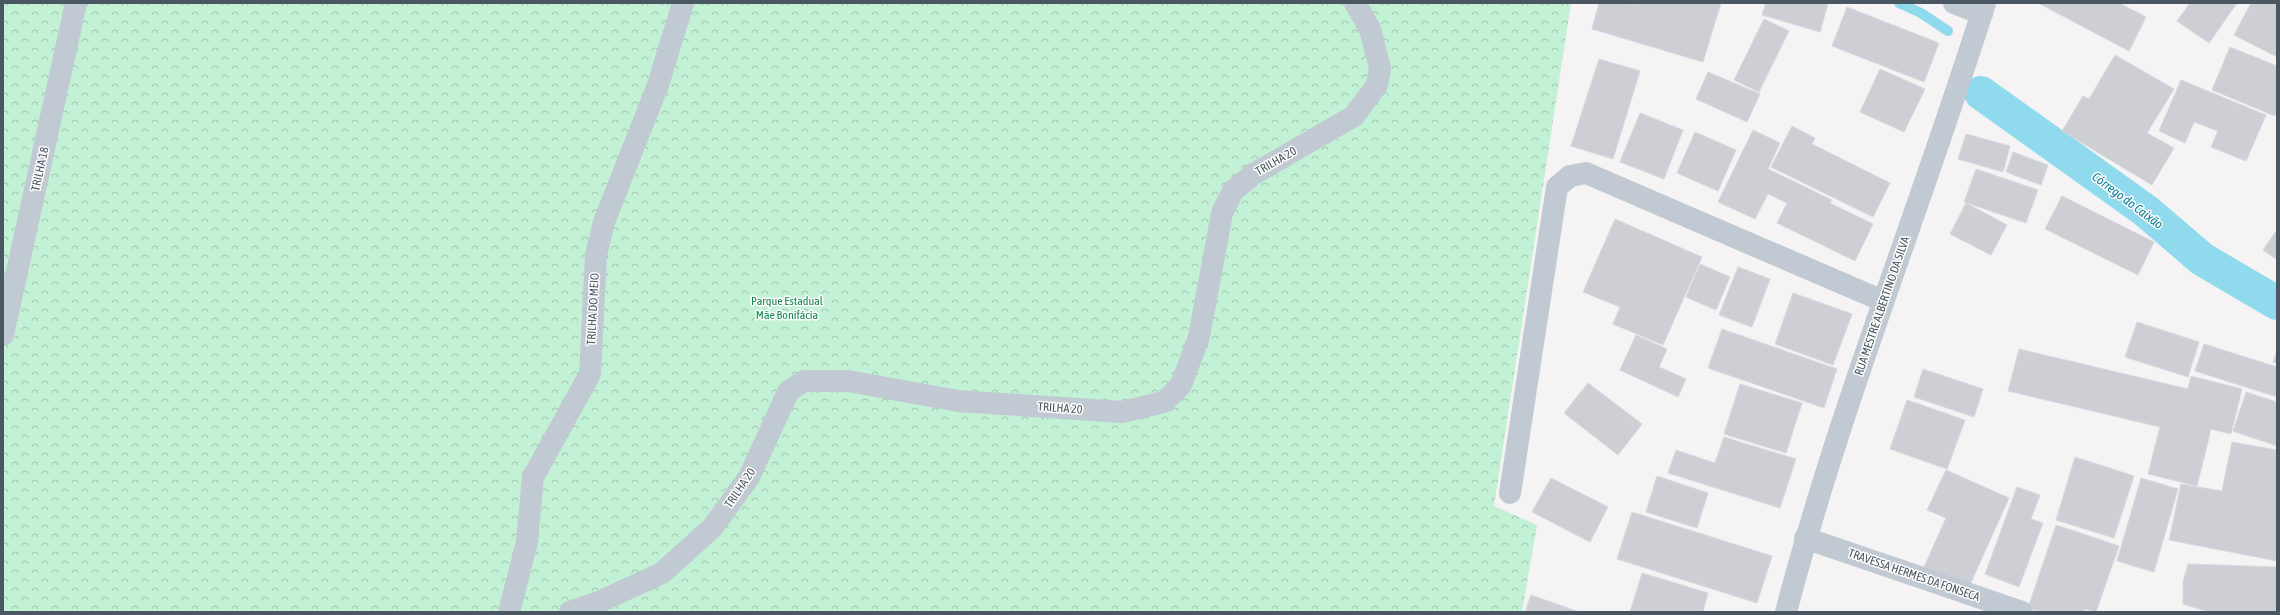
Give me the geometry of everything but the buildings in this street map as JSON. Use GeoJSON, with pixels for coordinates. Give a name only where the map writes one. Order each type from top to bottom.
{"type":"FeatureCollection","features":[{"type":"Feature","properties":{"kind":"street","name":"TRILHA 18"},"geometry":{"type":"LineString","coordinates":[[3,334],[76,3]]}},
{"type":"Feature","properties":{"kind":"street","name":"TRILHA DO MEIO"},"geometry":{"type":"LineString","coordinates":[[509,612],[527,542],[533,477],[590,374],[596,255],[604,222],[658,85],[682,3]]}},
{"type":"Feature","properties":{"kind":"street","name":"TRILHA 20"},"geometry":{"type":"LineString","coordinates":[[570,612],[599,602],[662,573],[713,526],[749,477],[788,392],[804,382],[848,381],[958,401],[1122,412],[1164,402],[1181,384],[1199,337],[1222,213],[1233,191],[1252,175],[1354,116],[1377,85],[1380,68],[1370,29],[1355,3]]}},
{"type":"Feature","properties":{"kind":"street"},"geometry":{"type":"LineString","coordinates":[[1954,3],[1983,8]]}},
{"type":"Feature","properties":{"kind":"street","name":"RUA MESTRE ALBERTINO DA SILVA"},"geometry":{"type":"LineString","coordinates":[[1786,612],[1805,538],[1883,301],[1983,8]]}},
{"type":"Feature","properties":{"kind":"street"},"geometry":{"type":"LineString","coordinates":[[1510,493],[1557,187],[1570,176],[1586,173],[1883,301]]}},
{"type":"Feature","properties":{"kind":"street","name":"TRAVESSA HERMES DA FONSECA"},"geometry":{"type":"LineString","coordinates":[[1805,538],[2022,612]]}},
{"type":"Feature","properties":{"kind":"green space","name":"Parque Estadual Mãe Bonifácia"},"geometry":{"type":"Polygon","coordinates":[[[3,3],[1571,3],[1494,506],[1537,525],[1522,612],[3,612],[3,3]]]}},
{"type":"Feature","properties":{"kind":"waterway"},"geometry":{"type":"LineString","coordinates":[[1899,3],[1921,13],[1948,31]]}},
{"type":"Feature","properties":{"kind":"waterway","name":"Córrego do Caixão"},"geometry":{"type":"LineString","coordinates":[[1981,93],[2146,211],[2202,259],[2277,303]]}}]}
